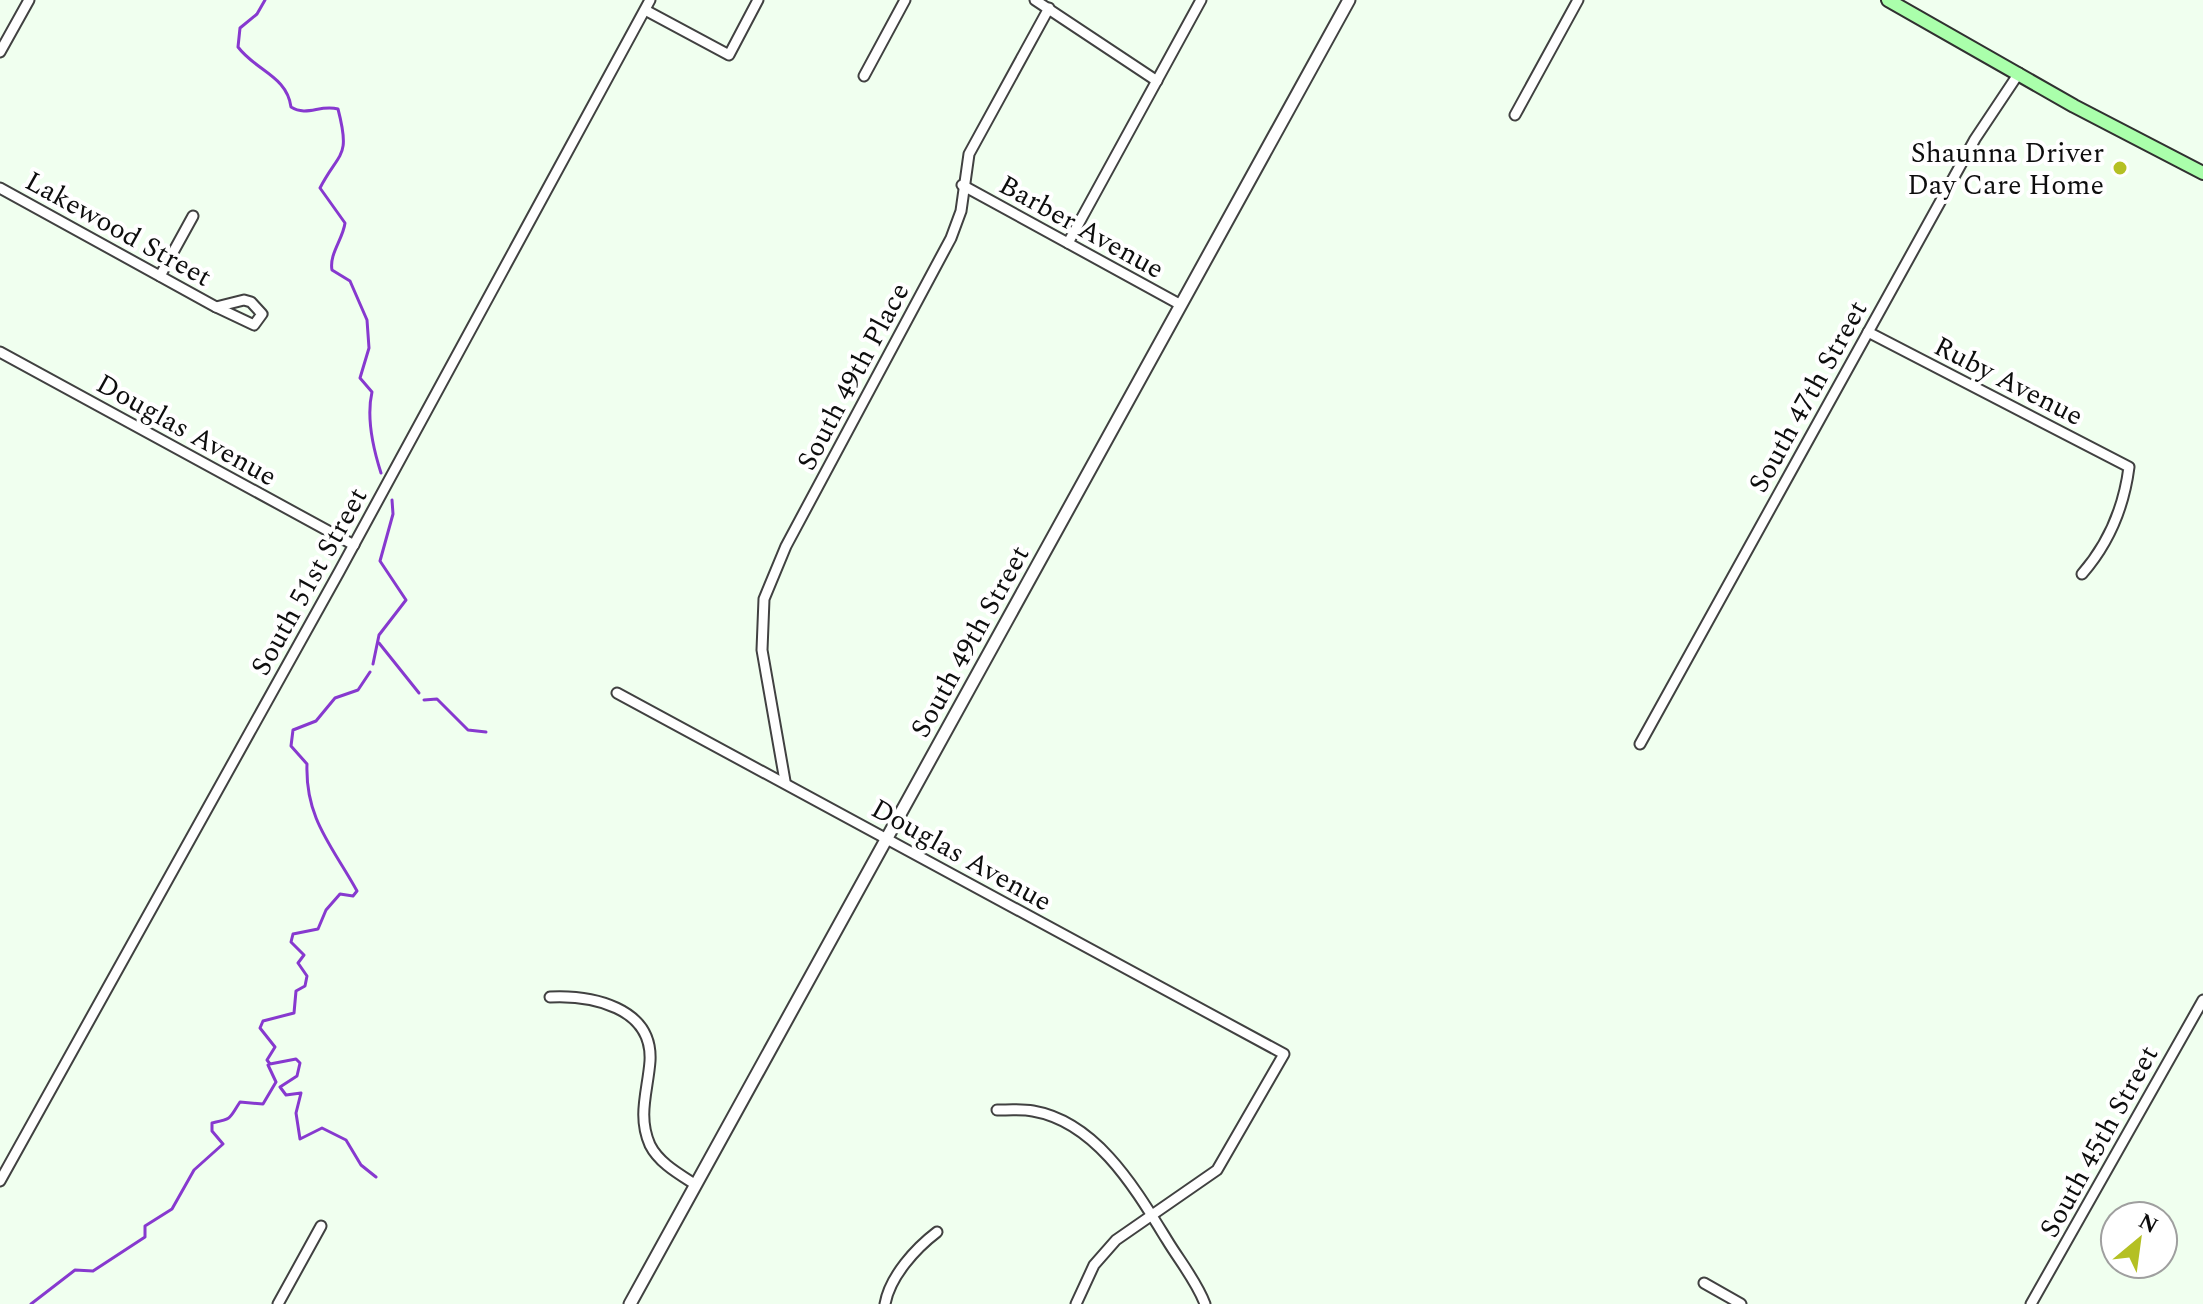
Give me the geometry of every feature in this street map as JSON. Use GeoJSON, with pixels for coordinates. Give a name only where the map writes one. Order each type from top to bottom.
{"type":"FeatureCollection","features":[{"type":"Feature","properties":{"kind":"main road"},"geometry":{"type":"LineString","coordinates":[[1888,0],[2203,173]]}},
{"type":"Feature","properties":{"kind":"street"},"geometry":{"type":"LineString","coordinates":[[0,52],[29,0]]}},
{"type":"Feature","properties":{"kind":"street","name":"South 51st Street"},"geometry":{"type":"LineString","coordinates":[[0,1181],[354,545],[647,11],[650,0]]}},
{"type":"Feature","properties":{"kind":"street"},"geometry":{"type":"LineString","coordinates":[[647,11],[729,55],[758,0]]}},
{"type":"Feature","properties":{"kind":"street"},"geometry":{"type":"LineString","coordinates":[[864,76],[905,0]]}},
{"type":"Feature","properties":{"kind":"street"},"geometry":{"type":"LineString","coordinates":[[1035,0],[1157,81]]}},
{"type":"Feature","properties":{"kind":"street"},"geometry":{"type":"LineString","coordinates":[[1068,243],[1201,0]]}},
{"type":"Feature","properties":{"kind":"street","name":"South 49th Street"},"geometry":{"type":"LineString","coordinates":[[630,1304],[1349,0]]}},
{"type":"Feature","properties":{"kind":"street"},"geometry":{"type":"LineString","coordinates":[[1515,115],[1578,0]]}},
{"type":"Feature","properties":{"kind":"street","name":"South 49th Place"},"geometry":{"type":"LineString","coordinates":[[785,781],[762,650],[764,599],[786,546],[951,238],[961,211],[962,185],[969,154],[1049,8]]}},
{"type":"Feature","properties":{"kind":"street","name":"South 47th Street"},"geometry":{"type":"LineString","coordinates":[[1640,744],[1975,139],[2019,73]]}},
{"type":"Feature","properties":{"kind":"street","name":"Barber Avenue"},"geometry":{"type":"LineString","coordinates":[[962,185],[1181,305]]}},
{"type":"Feature","properties":{"kind":"street","name":"Lakewood Street"},"geometry":{"type":"LineString","coordinates":[[0,188],[216,307]]}},
{"type":"Feature","properties":{"kind":"street"},"geometry":{"type":"LineString","coordinates":[[160,276],[193,216]]}},
{"type":"Feature","properties":{"kind":"street","name":"Ruby Avenue"},"geometry":{"type":"LineString","coordinates":[[1868,332],[2129,467],[2123,505],[2094,560],[2082,574]]}},
{"type":"Feature","properties":{"kind":"street","name":"Douglas Avenue"},"geometry":{"type":"LineString","coordinates":[[0,352],[354,545]]}},
{"type":"Feature","properties":{"kind":"street","name":"Douglas Avenue"},"geometry":{"type":"LineString","coordinates":[[617,693],[785,781],[1284,1054],[1217,1170],[1152,1215]]}},
{"type":"Feature","properties":{"kind":"street"},"geometry":{"type":"LineString","coordinates":[[550,997],[579,996],[602,1002],[627,1012],[642,1028],[650,1057],[643,1113],[646,1133],[662,1161],[696,1185]]}},
{"type":"Feature","properties":{"kind":"street","name":"South 45th Street"},"geometry":{"type":"LineString","coordinates":[[2031,1304],[2203,1000]]}},
{"type":"Feature","properties":{"kind":"street"},"geometry":{"type":"LineString","coordinates":[[997,1110],[1031,1110],[1048,1115],[1084,1134],[1116,1167],[1152,1215],[1205,1304]]}},
{"type":"Feature","properties":{"kind":"street"},"geometry":{"type":"LineString","coordinates":[[1076,1304],[1094,1265],[1116,1240],[1152,1215]]}},
{"type":"Feature","properties":{"kind":"street"},"geometry":{"type":"LineString","coordinates":[[278,1304],[321,1226]]}},
{"type":"Feature","properties":{"kind":"street"},"geometry":{"type":"LineString","coordinates":[[885,1304],[901,1270],[921,1245],[937,1232]]}},
{"type":"Feature","properties":{"kind":"street"},"geometry":{"type":"LineString","coordinates":[[1704,1283],[1741,1304]]}},
{"type":"Feature","properties":{"kind":"waterway"},"geometry":{"type":"LineString","coordinates":[[265,0],[257,14],[240,28],[238,47],[284,88],[291,107],[303,111],[338,109],[342,125],[341,153],[320,188],[345,223],[332,258],[332,270],[350,281],[367,320],[369,348],[360,378],[372,392],[371,433],[381,473]]}},
{"type":"Feature","properties":{"kind":"waterway"},"geometry":{"type":"LineString","coordinates":[[373,664],[379,635],[406,600],[380,561],[393,514],[392,500]]}},
{"type":"Feature","properties":{"kind":"waterway"},"geometry":{"type":"LineString","coordinates":[[379,643],[419,693]]}},
{"type":"Feature","properties":{"kind":"waterway"},"geometry":{"type":"LineString","coordinates":[[370,672],[358,690],[335,698],[316,721],[293,730],[291,746],[307,764],[316,817],[357,891],[353,896],[340,894],[326,910],[318,929],[293,934],[291,942],[304,955],[298,963],[307,976],[305,986],[296,991],[294,1013],[263,1021],[260,1028],[275,1047],[267,1060],[270,1064],[296,1059],[300,1063],[297,1076],[280,1087],[286,1095],[301,1093],[296,1113],[300,1139],[322,1128],[346,1140],[361,1165],[376,1177]]}},
{"type":"Feature","properties":{"kind":"waterway"},"geometry":{"type":"LineString","coordinates":[[424,700],[437,699],[468,730],[486,732]]}},
{"type":"Feature","properties":{"kind":"waterway"},"geometry":{"type":"LineString","coordinates":[[31,1304],[75,1270],[93,1271],[145,1237],[145,1226],[172,1209],[194,1170],[223,1144],[212,1131],[212,1123],[229,1117],[240,1102],[263,1104],[276,1082],[268,1065]]}},
{"type":"Feature","properties":{"kind":"place","name":"Shaunna Driver Day Care Home"},"geometry":{"type":"Point","coordinates":[2120,168]}}]}
